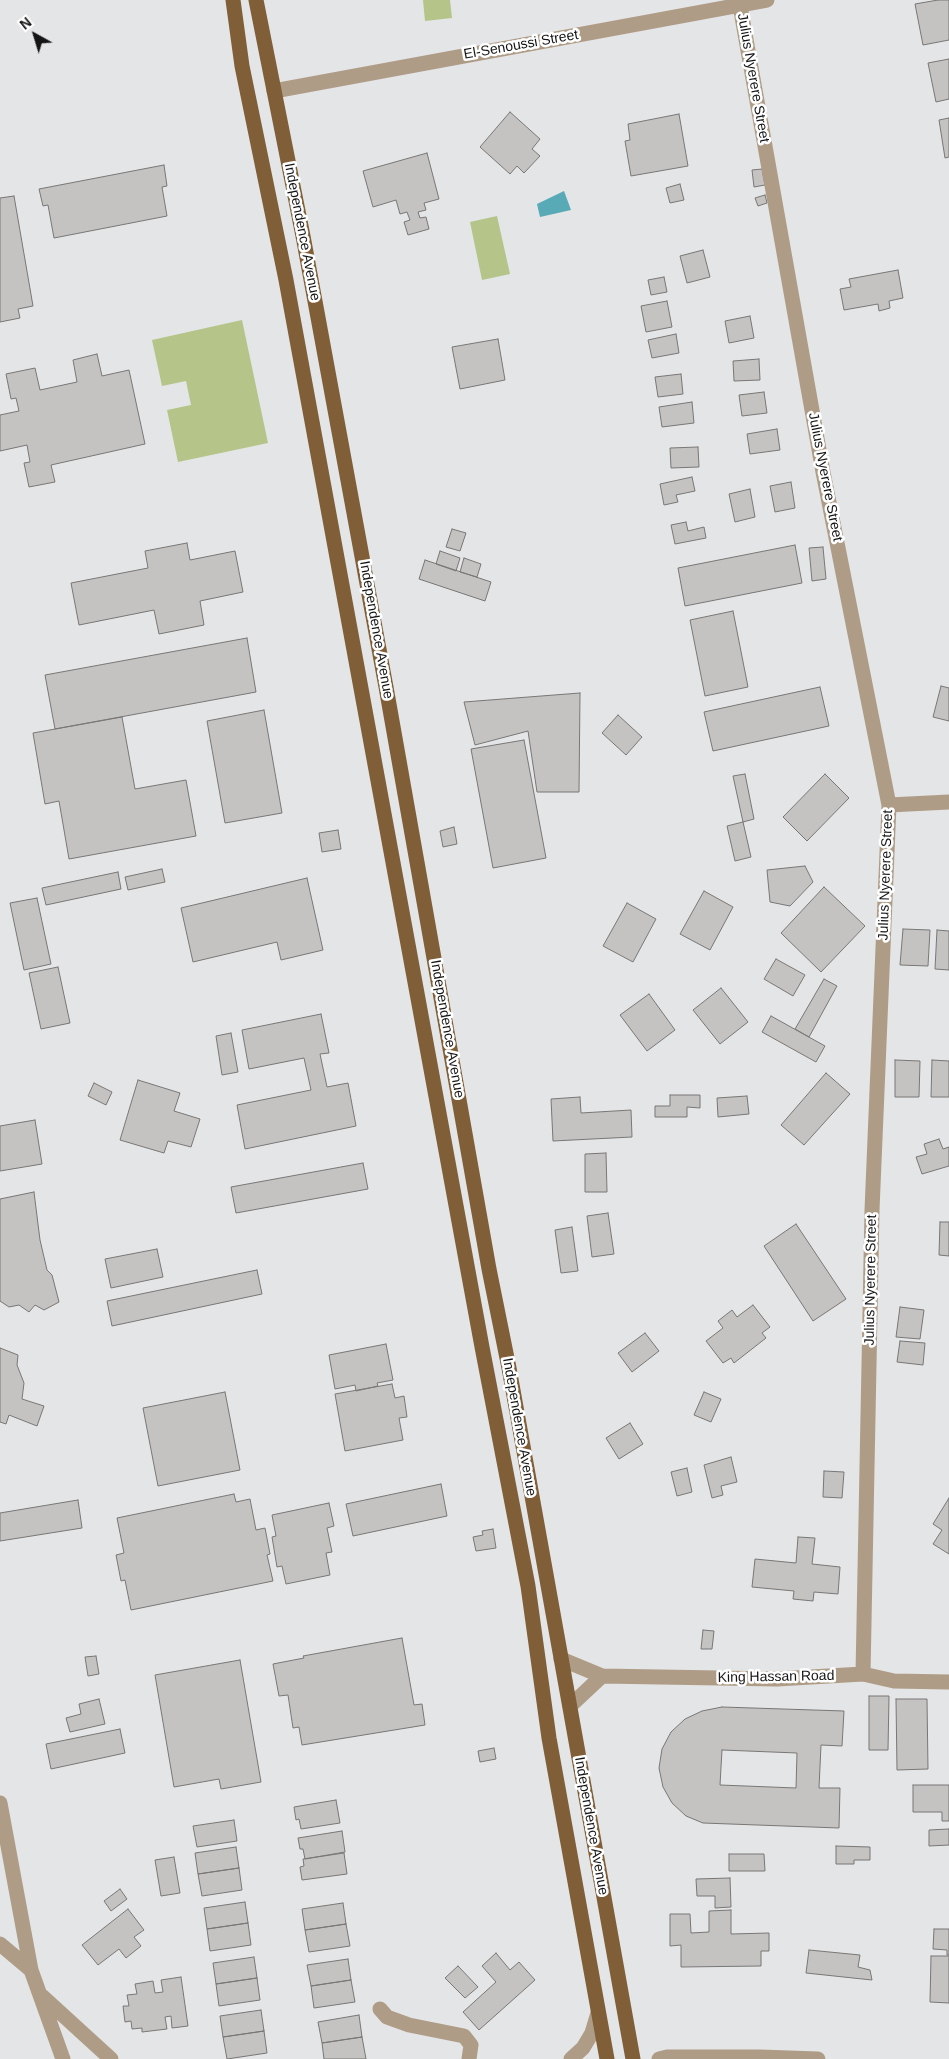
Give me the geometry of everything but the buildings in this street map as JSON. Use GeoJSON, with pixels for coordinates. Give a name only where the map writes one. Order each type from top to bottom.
{"type":"FeatureCollection","features":[{"type":"Feature","properties":{"kind":"main road","name":"Independence Avenue"},"geometry":{"type":"LineString","coordinates":[[232,0],[242,66],[286,280],[528,1586],[549,1738],[606,2059]]}},
{"type":"Feature","properties":{"kind":"main road","name":"Independence Avenue"},"geometry":{"type":"LineString","coordinates":[[256,0],[305,246],[381,658],[489,1269],[633,2059]]}},
{"type":"Feature","properties":{"kind":"street","name":"El-Senoussi Street"},"geometry":{"type":"LineString","coordinates":[[274,91],[739,3],[768,0]]}},
{"type":"Feature","properties":{"kind":"street","name":"Julius Nyerere Street"},"geometry":{"type":"LineString","coordinates":[[739,3],[823,472],[890,805],[872,1210],[862,1674]]}},
{"type":"Feature","properties":{"kind":"street"},"geometry":{"type":"LineString","coordinates":[[890,805],[949,802]]}},
{"type":"Feature","properties":{"kind":"street","name":"King Hassan Road"},"geometry":{"type":"LineString","coordinates":[[561,1659],[602,1676],[777,1679],[862,1674],[894,1681],[949,1682]]}},
{"type":"Feature","properties":{"kind":"street"},"geometry":{"type":"LineString","coordinates":[[570,1706],[602,1676]]}},
{"type":"Feature","properties":{"kind":"street"},"geometry":{"type":"LineString","coordinates":[[0,1803],[31,1970],[63,2059]]}},
{"type":"Feature","properties":{"kind":"street"},"geometry":{"type":"LineString","coordinates":[[0,1944],[31,1970]]}},
{"type":"Feature","properties":{"kind":"street"},"geometry":{"type":"LineString","coordinates":[[39,1994],[111,2059]]}},
{"type":"Feature","properties":{"kind":"street"},"geometry":{"type":"LineString","coordinates":[[380,2009],[387,2017],[409,2025],[464,2036],[471,2045],[469,2059]]}},
{"type":"Feature","properties":{"kind":"street"},"geometry":{"type":"LineString","coordinates":[[571,2059],[583,2048],[592,2033],[598,2013]]}},
{"type":"Feature","properties":{"kind":"street"},"geometry":{"type":"LineString","coordinates":[[659,2059],[760,2057],[818,2059]]}},
{"type":"Feature","properties":{"kind":"green space"},"geometry":{"type":"Polygon","coordinates":[[[423,0],[450,0],[452,18],[425,21],[423,0]]]}},
{"type":"Feature","properties":{"kind":"green space"},"geometry":{"type":"Polygon","coordinates":[[[497,216],[510,274],[482,280],[470,222],[497,216]]]}},
{"type":"Feature","properties":{"kind":"green space"},"geometry":{"type":"Polygon","coordinates":[[[242,320],[268,443],[178,462],[167,410],[191,405],[186,381],[162,386],[152,340],[242,320]]]}},
{"type":"Feature","properties":{"kind":"water"},"geometry":{"type":"Polygon","coordinates":[[[564,191],[571,210],[540,217],[537,204],[564,191]]]}}]}
